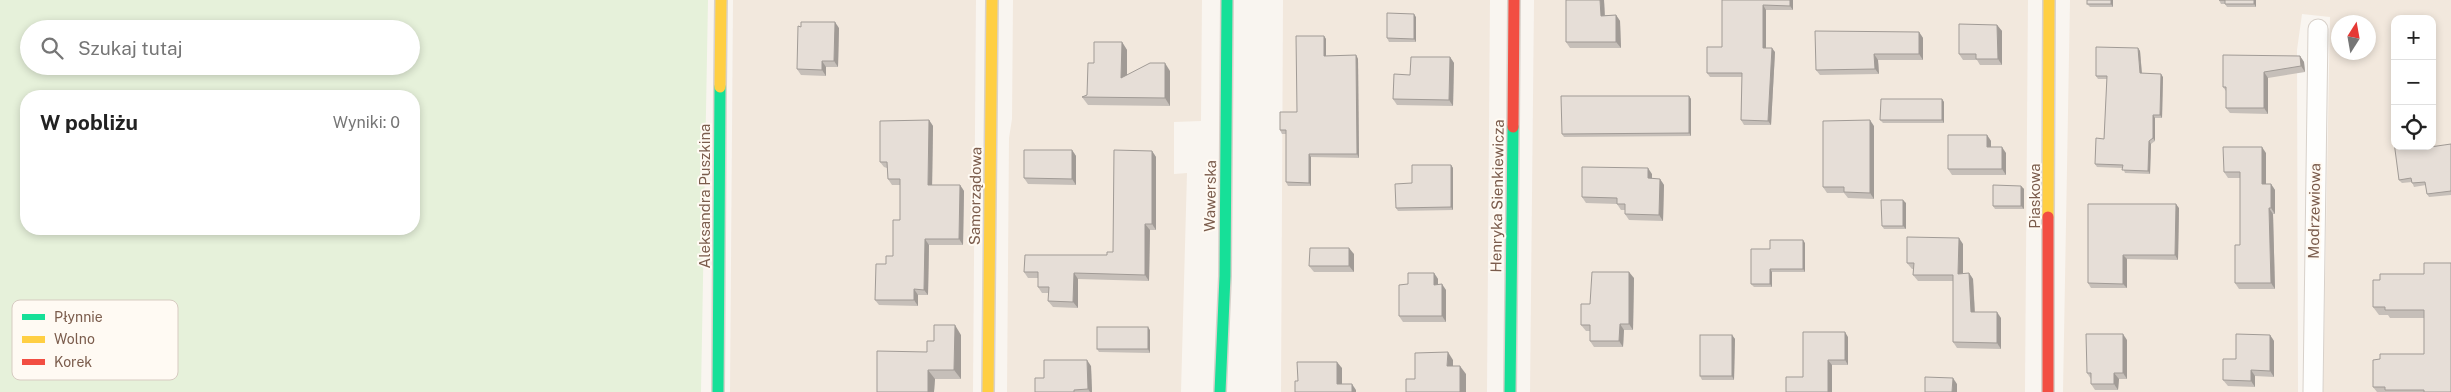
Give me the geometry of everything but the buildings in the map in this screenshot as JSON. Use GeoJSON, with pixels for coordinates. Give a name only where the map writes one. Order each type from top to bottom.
{"type":"FeatureCollection","features":[{"type":"Feature","properties":{"kind":"street","name":"Aleksandra Puszkina"},"geometry":{"type":"LineString","coordinates":[[718,392],[721,0]]}},
{"type":"Feature","properties":{"kind":"street","name":"Samorządowa"},"geometry":{"type":"LineString","coordinates":[[988,392],[992,0]]}},
{"type":"Feature","properties":{"kind":"street","name":"Wawerska"},"geometry":{"type":"LineString","coordinates":[[1220,392],[1225,276],[1227,0]]}},
{"type":"Feature","properties":{"kind":"street","name":"Henryka Sienkiewicza"},"geometry":{"type":"LineString","coordinates":[[1510,392],[1514,0]]}},
{"type":"Feature","properties":{"kind":"street","name":"Piaskowa"},"geometry":{"type":"LineString","coordinates":[[2048,392],[2049,0]]}},
{"type":"Feature","properties":{"kind":"street","name":"Modrzewiowa"},"geometry":{"type":"LineString","coordinates":[[2312,392],[2318,29]]}},
{"type":"Feature","properties":{"kind":"shaded area"},"geometry":{"type":"Polygon","coordinates":[[[733,0],[976,0],[973,392],[730,392],[733,0]]]}},
{"type":"Feature","properties":{"kind":"shaded area"},"geometry":{"type":"Polygon","coordinates":[[[1013,0],[1202,0],[1201,121],[1174,122],[1174,174],[1187,173],[1181,392],[1007,392],[1009,138],[1012,119],[1013,0]]]}},
{"type":"Feature","properties":{"kind":"shaded area"},"geometry":{"type":"Polygon","coordinates":[[[1283,0],[1490,0],[1487,392],[1281,392],[1283,0]]]}},
{"type":"Feature","properties":{"kind":"shaded area"},"geometry":{"type":"Polygon","coordinates":[[[1534,0],[2028,0],[2025,392],[1530,392],[1534,0]]]}},
{"type":"Feature","properties":{"kind":"shaded area"},"geometry":{"type":"Polygon","coordinates":[[[2070,0],[2451,0],[2451,392],[2323,392],[2330,17],[2302,14],[2297,50],[2298,392],[2063,392],[2070,0]]]}},
{"type":"Feature","properties":{"kind":"green space"},"geometry":{"type":"Polygon","coordinates":[[[0,0],[708,0],[701,392],[0,392],[0,0]]]}},
{"type":"Feature","properties":{"kind":"traffic: fast"},"geometry":{"type":"LineString","coordinates":[[1220,392],[1225,276],[1227,0]]}},
{"type":"Feature","properties":{"kind":"traffic: fast"},"geometry":{"type":"LineString","coordinates":[[718,392],[720,87]]}},
{"type":"Feature","properties":{"kind":"traffic: fast"},"geometry":{"type":"LineString","coordinates":[[1510,392],[1513,127]]}},
{"type":"Feature","properties":{"kind":"traffic: slow"},"geometry":{"type":"LineString","coordinates":[[720,87],[721,0]]}},
{"type":"Feature","properties":{"kind":"traffic: slow"},"geometry":{"type":"LineString","coordinates":[[988,392],[992,0]]}},
{"type":"Feature","properties":{"kind":"traffic: slow"},"geometry":{"type":"LineString","coordinates":[[2048,217],[2049,0]]}},
{"type":"Feature","properties":{"kind":"traffic: jam"},"geometry":{"type":"LineString","coordinates":[[1513,127],[1514,0]]}},
{"type":"Feature","properties":{"kind":"traffic: jam"},"geometry":{"type":"LineString","coordinates":[[2048,217],[2048,392]]}}]}
